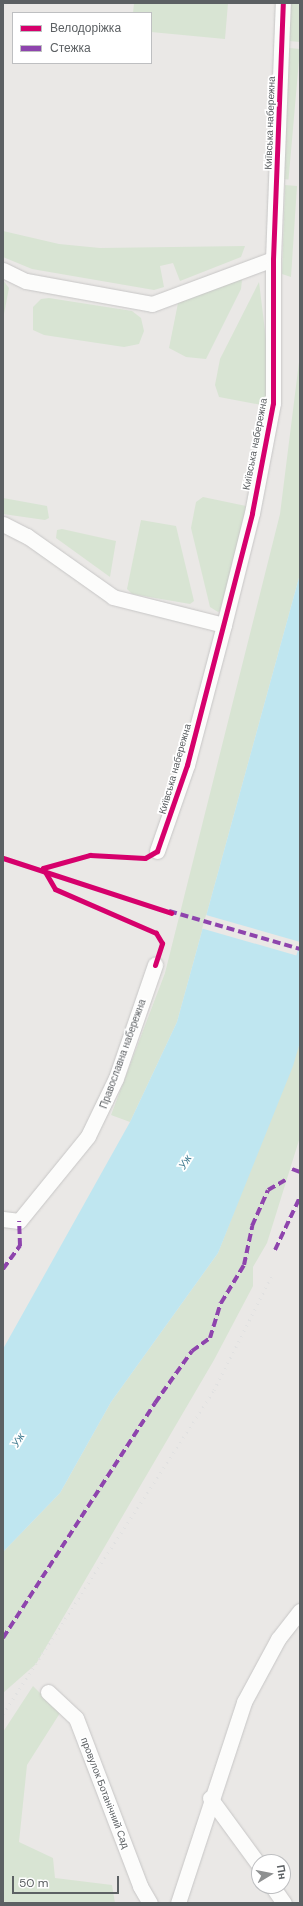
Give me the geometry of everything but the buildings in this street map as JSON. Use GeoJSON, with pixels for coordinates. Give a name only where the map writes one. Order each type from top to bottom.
{"type":"FeatureCollection","features":[{"type":"Feature","properties":{"kind":"street","name":"Київська набережна"},"geometry":{"type":"LineString","coordinates":[[157,851],[187,765],[224,625],[252,513],[273,402],[273,259],[283,3]]}},
{"type":"Feature","properties":{"kind":"street"},"geometry":{"type":"LineString","coordinates":[[3,270],[26,281],[152,304],[273,259]]}},
{"type":"Feature","properties":{"kind":"street"},"geometry":{"type":"LineString","coordinates":[[3,524],[27,536],[113,597],[224,625]]}},
{"type":"Feature","properties":{"kind":"street","name":"Православна набережна"},"geometry":{"type":"LineString","coordinates":[[3,1219],[19,1221],[88,1136],[116,1078],[155,965]]}},
{"type":"Feature","properties":{"kind":"street"},"geometry":{"type":"LineString","coordinates":[[178,1903],[210,1798],[244,1702],[278,1639],[300,1610]]}},
{"type":"Feature","properties":{"kind":"street","name":"провулок Ботанічний Сад"},"geometry":{"type":"LineString","coordinates":[[48,1692],[76,1718],[140,1886],[150,1903]]}},
{"type":"Feature","properties":{"kind":"street"},"geometry":{"type":"LineString","coordinates":[[210,1798],[251,1854]]}},
{"type":"Feature","properties":{"kind":"green space"},"geometry":{"type":"Polygon","coordinates":[[[134,3],[228,3],[225,39],[152,32],[152,12],[133,12],[134,3]]]}},
{"type":"Feature","properties":{"kind":"green space"},"geometry":{"type":"Polygon","coordinates":[[[291,3],[300,3],[300,42],[289,41],[291,3]]]}},
{"type":"Feature","properties":{"kind":"green space"},"geometry":{"type":"Polygon","coordinates":[[[289,48],[300,49],[289,179],[278,179],[289,48]]]}},
{"type":"Feature","properties":{"kind":"green space"},"geometry":{"type":"Polygon","coordinates":[[[285,185],[297,186],[291,277],[282,274],[285,185]]]}},
{"type":"Feature","properties":{"kind":"green space"},"geometry":{"type":"Polygon","coordinates":[[[3,231],[59,244],[100,248],[245,246],[241,257],[180,281],[173,263],[160,266],[164,287],[154,290],[32,269],[3,257],[3,231]]]}},
{"type":"Feature","properties":{"kind":"green space"},"geometry":{"type":"Polygon","coordinates":[[[238,278],[242,280],[241,289],[206,359],[186,357],[169,348],[178,303],[238,278]]]}},
{"type":"Feature","properties":{"kind":"green space"},"geometry":{"type":"Polygon","coordinates":[[[3,280],[9,288],[3,319],[3,280]]]}},
{"type":"Feature","properties":{"kind":"green space"},"geometry":{"type":"Polygon","coordinates":[[[259,282],[271,380],[266,401],[262,405],[219,397],[215,385],[220,359],[259,282]]]}},
{"type":"Feature","properties":{"kind":"green space"},"geometry":{"type":"Polygon","coordinates":[[[49,298],[132,311],[141,318],[144,331],[139,344],[124,347],[44,335],[33,330],[33,307],[41,299],[49,298]]]}},
{"type":"Feature","properties":{"kind":"green space"},"geometry":{"type":"Polygon","coordinates":[[[300,354],[300,574],[177,1022],[130,1122],[111,1115],[165,973],[280,514],[300,354]]]}},
{"type":"Feature","properties":{"kind":"green space"},"geometry":{"type":"Polygon","coordinates":[[[203,497],[246,506],[222,610],[218,612],[210,607],[191,528],[196,502],[203,497]]]}},
{"type":"Feature","properties":{"kind":"green space"},"geometry":{"type":"Polygon","coordinates":[[[3,498],[47,506],[49,518],[45,520],[3,514],[3,498]]]}},
{"type":"Feature","properties":{"kind":"green space"},"geometry":{"type":"Polygon","coordinates":[[[141,520],[176,526],[194,601],[190,604],[132,594],[127,589],[141,520]]]}},
{"type":"Feature","properties":{"kind":"green space"},"geometry":{"type":"Polygon","coordinates":[[[62,529],[116,541],[110,577],[56,538],[57,530],[62,529]]]}},
{"type":"Feature","properties":{"kind":"green space"},"geometry":{"type":"Polygon","coordinates":[[[300,1042],[300,1137],[267,1243],[253,1267],[253,1286],[214,1360],[36,1664],[3,1693],[3,1552],[60,1493],[111,1402],[218,1253],[300,1042]]]}},
{"type":"Feature","properties":{"kind":"green space"},"geometry":{"type":"Polygon","coordinates":[[[33,1686],[60,1713],[27,1765],[19,1842],[53,1858],[55,1878],[112,1885],[115,1903],[3,1903],[3,1732],[33,1686]]]}},
{"type":"Feature","properties":{"kind":"water","name":"Уж"},"geometry":{"type":"Polygon","coordinates":[[[300,574],[300,1042],[293,1066],[218,1253],[111,1402],[60,1493],[3,1552],[3,1349],[130,1122],[177,1022],[300,574]]]}},
{"type":"Feature","properties":{"kind":"pier"},"geometry":{"type":"Polygon","coordinates":[[[206,915],[300,942],[296,955],[202,928],[206,915]]]}},
{"type":"Feature","properties":{"kind":"railway"},"geometry":{"type":"LineString","coordinates":[[3,1714],[214,1390],[272,1275]]}},
{"type":"Feature","properties":{"kind":"marked path"},"geometry":{"type":"LineString","coordinates":[[169,911],[300,949]]}},
{"type":"Feature","properties":{"kind":"marked path"},"geometry":{"type":"LineString","coordinates":[[292,1169],[300,1172]]}},
{"type":"Feature","properties":{"kind":"marked path"},"geometry":{"type":"LineString","coordinates":[[3,1638],[155,1403],[192,1351],[210,1338],[221,1303],[244,1265],[252,1226],[268,1190],[285,1180]]}},
{"type":"Feature","properties":{"kind":"marked path"},"geometry":{"type":"LineString","coordinates":[[275,1250],[300,1197]]}},
{"type":"Feature","properties":{"kind":"marked path"},"geometry":{"type":"LineString","coordinates":[[3,1269],[20,1246],[19,1221]]}},
{"type":"Feature","properties":{"kind":"cycle path"},"geometry":{"type":"LineString","coordinates":[[155,965],[162,943],[156,933],[55,889],[43,868],[90,855],[145,858],[157,851],[187,765],[252,513],[273,403],[273,259],[283,3]]}},
{"type":"Feature","properties":{"kind":"cycle path"},"geometry":{"type":"LineString","coordinates":[[3,858],[171,913]]}}]}
